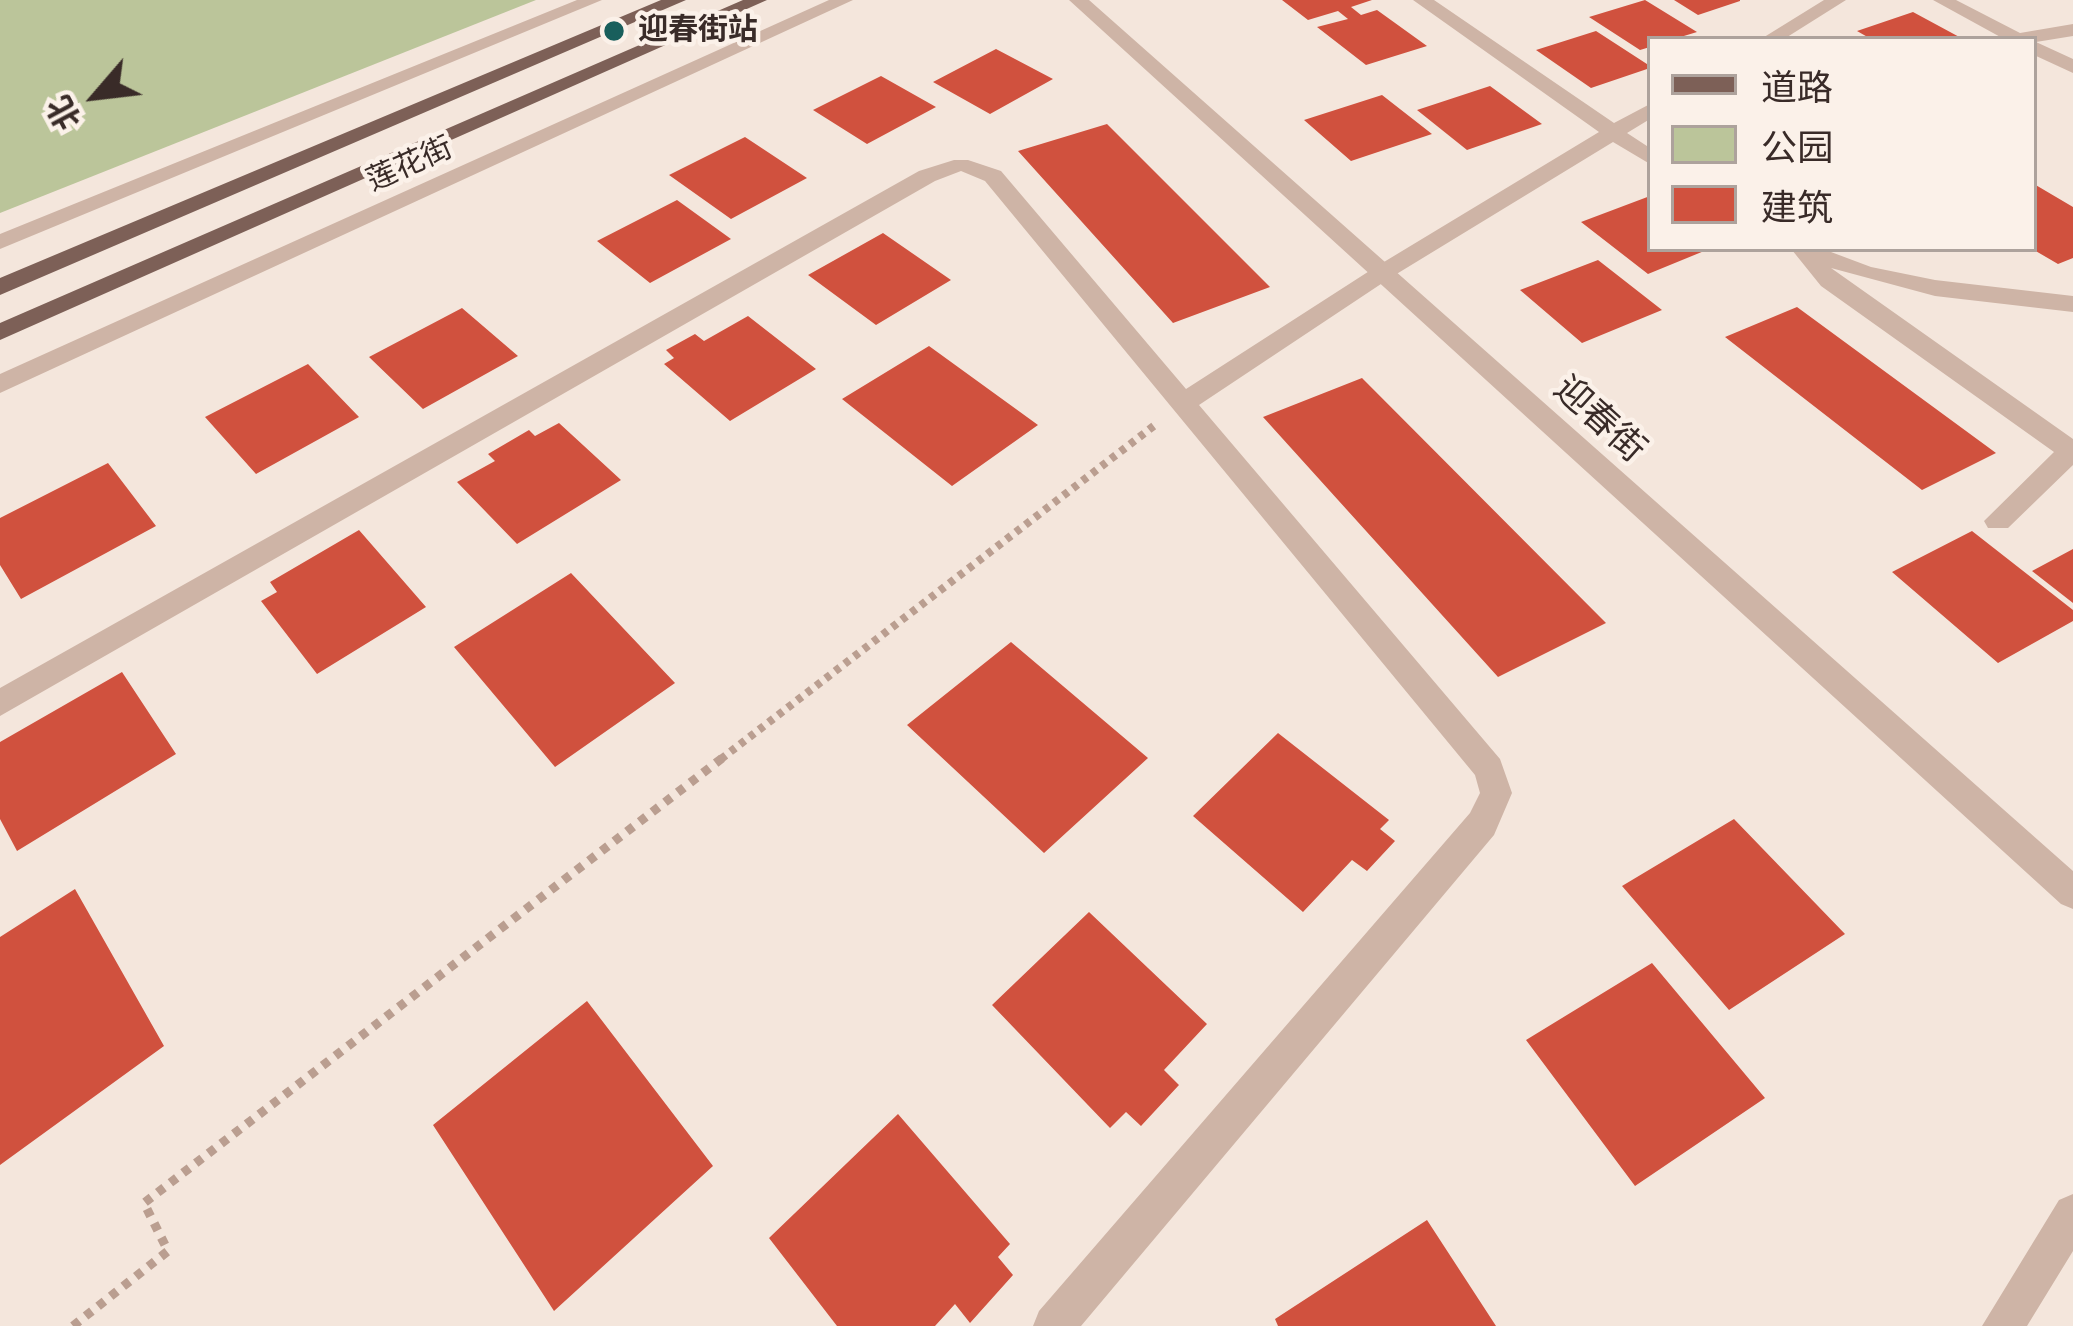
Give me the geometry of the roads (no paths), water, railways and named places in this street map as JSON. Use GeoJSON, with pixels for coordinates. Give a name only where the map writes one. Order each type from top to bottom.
{"type":"FeatureCollection","features":[{"type":"Feature","properties":{"kind":"main road","name":"莲花街"},"geometry":{"type":"LineString","coordinates":[[0,286],[677,0]]}},
{"type":"Feature","properties":{"kind":"main road","name":"莲花街"},"geometry":{"type":"LineString","coordinates":[[0,332],[758,0]]}},
{"type":"Feature","properties":{"kind":"street"},"geometry":{"type":"LineString","coordinates":[[0,242],[593,0]]}},
{"type":"Feature","properties":{"kind":"street","name":"莲花街"},"geometry":{"type":"LineString","coordinates":[[0,384],[844,0]]}},
{"type":"Feature","properties":{"kind":"street","name":"迎春街"},"geometry":{"type":"LineString","coordinates":[[1078,0],[2073,893]]}},
{"type":"Feature","properties":{"kind":"street"},"geometry":{"type":"LineString","coordinates":[[1422,0],[1647,156]]}},
{"type":"Feature","properties":{"kind":"street"},"geometry":{"type":"LineString","coordinates":[[1775,36],[1837,0]]}},
{"type":"Feature","properties":{"kind":"street"},"geometry":{"type":"LineString","coordinates":[[1942,0],[2012,36]]}},
{"type":"Feature","properties":{"kind":"street"},"geometry":{"type":"LineString","coordinates":[[2036,36],[2073,30]]}},
{"type":"Feature","properties":{"kind":"street"},"geometry":{"type":"LineString","coordinates":[[2037,49],[2073,67]]}},
{"type":"Feature","properties":{"kind":"street"},"geometry":{"type":"LineString","coordinates":[[1183,403],[1382,273],[1647,112]]}},
{"type":"Feature","properties":{"kind":"street"},"geometry":{"type":"LineString","coordinates":[[0,703],[947,166],[971,165],[993,176],[1490,769],[1496,793],[1482,824],[1054,1326]]}},
{"type":"Feature","properties":{"kind":"street"},"geometry":{"type":"LineString","coordinates":[[1803,252],[1829,281],[2072,450],[1998,521]]}},
{"type":"Feature","properties":{"kind":"street"},"geometry":{"type":"LineString","coordinates":[[1807,252],[1865,273],[1935,288],[2073,304]]}},
{"type":"Feature","properties":{"kind":"street"},"geometry":{"type":"LineString","coordinates":[[2003,1326],[2073,1214]]}},
{"type":"Feature","properties":{"kind":"place","name":"迎春街站"},"geometry":{"type":"Point","coordinates":[614,31]}}]}
